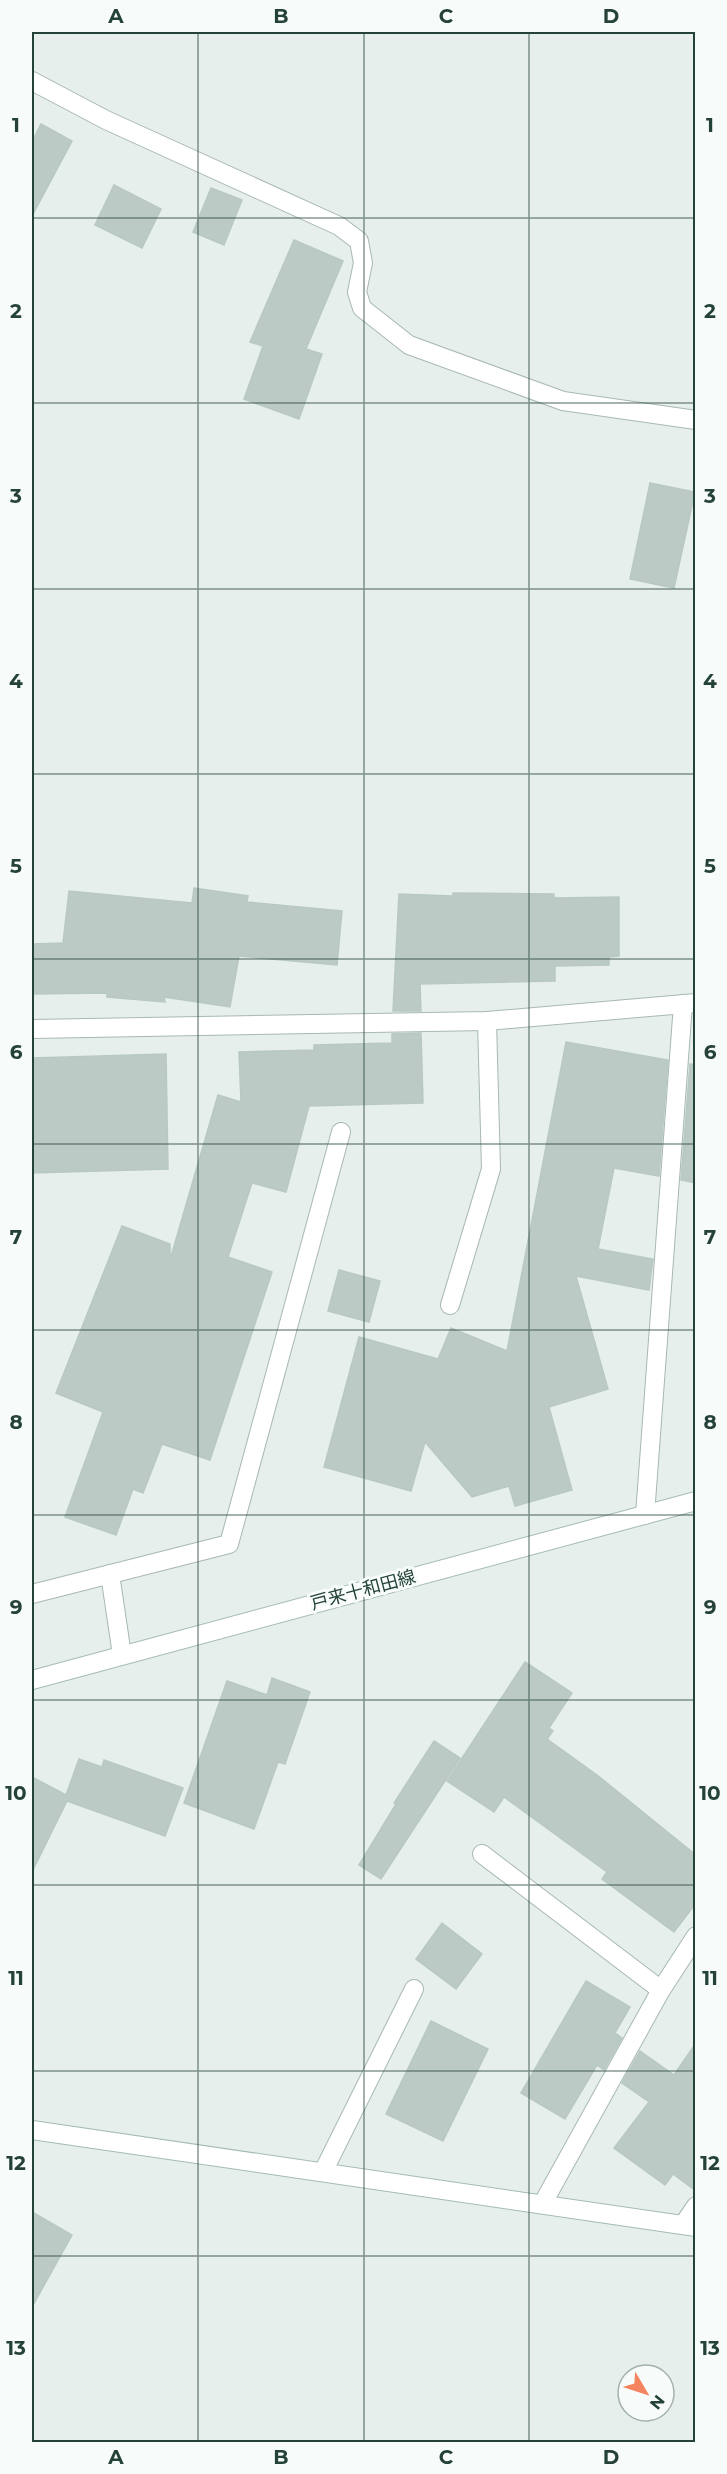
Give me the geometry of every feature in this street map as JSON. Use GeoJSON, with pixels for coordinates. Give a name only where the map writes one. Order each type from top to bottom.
{"type":"FeatureCollection","features":[{"type":"Feature","properties":{"kind":"street"},"geometry":{"type":"LineString","coordinates":[[32,81],[106,120],[339,226],[359,241],[363,264],[357,292],[362,308],[409,345],[563,401],[696,420]]}},
{"type":"Feature","properties":{"kind":"street"},"geometry":{"type":"LineString","coordinates":[[32,1029],[487,1021],[689,1004],[645,1515]]}},
{"type":"Feature","properties":{"kind":"street"},"geometry":{"type":"LineString","coordinates":[[450,1305],[491,1169],[487,1021]]}},
{"type":"Feature","properties":{"kind":"street"},"geometry":{"type":"LineString","coordinates":[[32,1594],[229,1544],[341,1132]]}},
{"type":"Feature","properties":{"kind":"street","name":"戸来十和田線"},"geometry":{"type":"LineString","coordinates":[[32,1680],[696,1501]]}},
{"type":"Feature","properties":{"kind":"street"},"geometry":{"type":"LineString","coordinates":[[110,1574],[123,1655]]}},
{"type":"Feature","properties":{"kind":"street"},"geometry":{"type":"LineString","coordinates":[[482,1854],[661,1990]]}},
{"type":"Feature","properties":{"kind":"street"},"geometry":{"type":"LineString","coordinates":[[543,2204],[661,1990],[696,1936]]}},
{"type":"Feature","properties":{"kind":"street"},"geometry":{"type":"LineString","coordinates":[[323,2172],[414,1989]]}},
{"type":"Feature","properties":{"kind":"street"},"geometry":{"type":"LineString","coordinates":[[32,2130],[689,2226],[696,2206]]}},
{"type":"Feature","properties":{"kind":"building"},"geometry":{"type":"Polygon","coordinates":[[[41,124],[72,141],[32,216],[32,142],[41,124]]]}},
{"type":"Feature","properties":{"kind":"building"},"geometry":{"type":"Polygon","coordinates":[[[114,185],[161,209],[142,248],[95,225],[114,185]]]}},
{"type":"Feature","properties":{"kind":"building"},"geometry":{"type":"Polygon","coordinates":[[[211,188],[242,200],[224,245],[193,232],[211,188]]]}},
{"type":"Feature","properties":{"kind":"building"},"geometry":{"type":"Polygon","coordinates":[[[294,240],[343,261],[306,349],[322,354],[299,419],[244,399],[263,346],[250,342],[294,240]]]}},
{"type":"Feature","properties":{"kind":"building"},"geometry":{"type":"Polygon","coordinates":[[[650,483],[695,492],[674,588],[630,579],[650,483]]]}},
{"type":"Feature","properties":{"kind":"building"},"geometry":{"type":"Polygon","coordinates":[[[194,888],[248,896],[247,902],[342,911],[337,965],[239,956],[230,1007],[164,997],[165,1002],[107,997],[107,993],[32,994],[32,944],[63,943],[69,891],[192,903],[194,888]]]}},
{"type":"Feature","properties":{"kind":"building"},"geometry":{"type":"Polygon","coordinates":[[[453,893],[554,894],[554,898],[619,897],[619,956],[609,957],[609,965],[555,966],[555,981],[420,984],[421,1011],[393,1011],[399,894],[453,896],[453,893]]]}},
{"type":"Feature","properties":{"kind":"building"},"geometry":{"type":"Polygon","coordinates":[[[421,1033],[423,1103],[309,1106],[286,1192],[252,1183],[228,1257],[272,1272],[210,1460],[162,1444],[143,1493],[133,1489],[116,1535],[65,1517],[103,1412],[56,1393],[122,1226],[170,1244],[170,1260],[218,1095],[241,1102],[239,1052],[314,1050],[314,1045],[392,1043],[392,1034],[421,1033]]]}},
{"type":"Feature","properties":{"kind":"building"},"geometry":{"type":"Polygon","coordinates":[[[566,1042],[668,1060],[659,1176],[614,1168],[598,1249],[653,1259],[649,1290],[576,1276],[608,1389],[549,1407],[572,1490],[515,1506],[509,1486],[472,1497],[425,1442],[411,1491],[324,1467],[359,1337],[438,1359],[451,1328],[507,1351],[566,1042]]]}},
{"type":"Feature","properties":{"kind":"building"},"geometry":{"type":"Polygon","coordinates":[[[166,1054],[168,1169],[32,1173],[32,1058],[166,1054]]]}},
{"type":"Feature","properties":{"kind":"building"},"geometry":{"type":"Polygon","coordinates":[[[690,1064],[696,1065],[696,1183],[681,1180],[690,1064]]]}},
{"type":"Feature","properties":{"kind":"building"},"geometry":{"type":"Polygon","coordinates":[[[339,1270],[380,1281],[369,1322],[328,1311],[339,1270]]]}},
{"type":"Feature","properties":{"kind":"building"},"geometry":{"type":"Polygon","coordinates":[[[525,1662],[572,1693],[549,1728],[553,1731],[547,1739],[597,1775],[696,1855],[696,1903],[674,1932],[602,1879],[607,1872],[504,1797],[494,1812],[447,1781],[525,1662]]]}},
{"type":"Feature","properties":{"kind":"building"},"geometry":{"type":"Polygon","coordinates":[[[272,1678],[310,1692],[285,1764],[278,1762],[254,1829],[184,1803],[227,1681],[267,1695],[272,1678]]]}},
{"type":"Feature","properties":{"kind":"building"},"geometry":{"type":"Polygon","coordinates":[[[434,1741],[460,1758],[381,1879],[359,1865],[396,1804],[394,1803],[434,1741]]]}},
{"type":"Feature","properties":{"kind":"building"},"geometry":{"type":"Polygon","coordinates":[[[79,1759],[102,1767],[104,1760],[183,1788],[165,1836],[67,1801],[32,1872],[32,1777],[66,1795],[79,1759]]]}},
{"type":"Feature","properties":{"kind":"building"},"geometry":{"type":"Polygon","coordinates":[[[442,1923],[482,1954],[456,1989],[416,1959],[442,1923]]]}},
{"type":"Feature","properties":{"kind":"building"},"geometry":{"type":"Polygon","coordinates":[[[586,1981],[630,2007],[615,2033],[622,2038],[604,2070],[597,2065],[565,2119],[521,2093],[586,1981]]]}},
{"type":"Feature","properties":{"kind":"building"},"geometry":{"type":"Polygon","coordinates":[[[431,2021],[488,2049],[443,2141],[386,2114],[431,2021]]]}},
{"type":"Feature","properties":{"kind":"building"},"geometry":{"type":"Polygon","coordinates":[[[696,2043],[696,2191],[673,2174],[665,2185],[614,2148],[649,2102],[622,2083],[640,2051],[674,2075],[696,2043]]]}},
{"type":"Feature","properties":{"kind":"building"},"geometry":{"type":"Polygon","coordinates":[[[32,2212],[72,2235],[32,2307],[32,2212]]]}}]}
